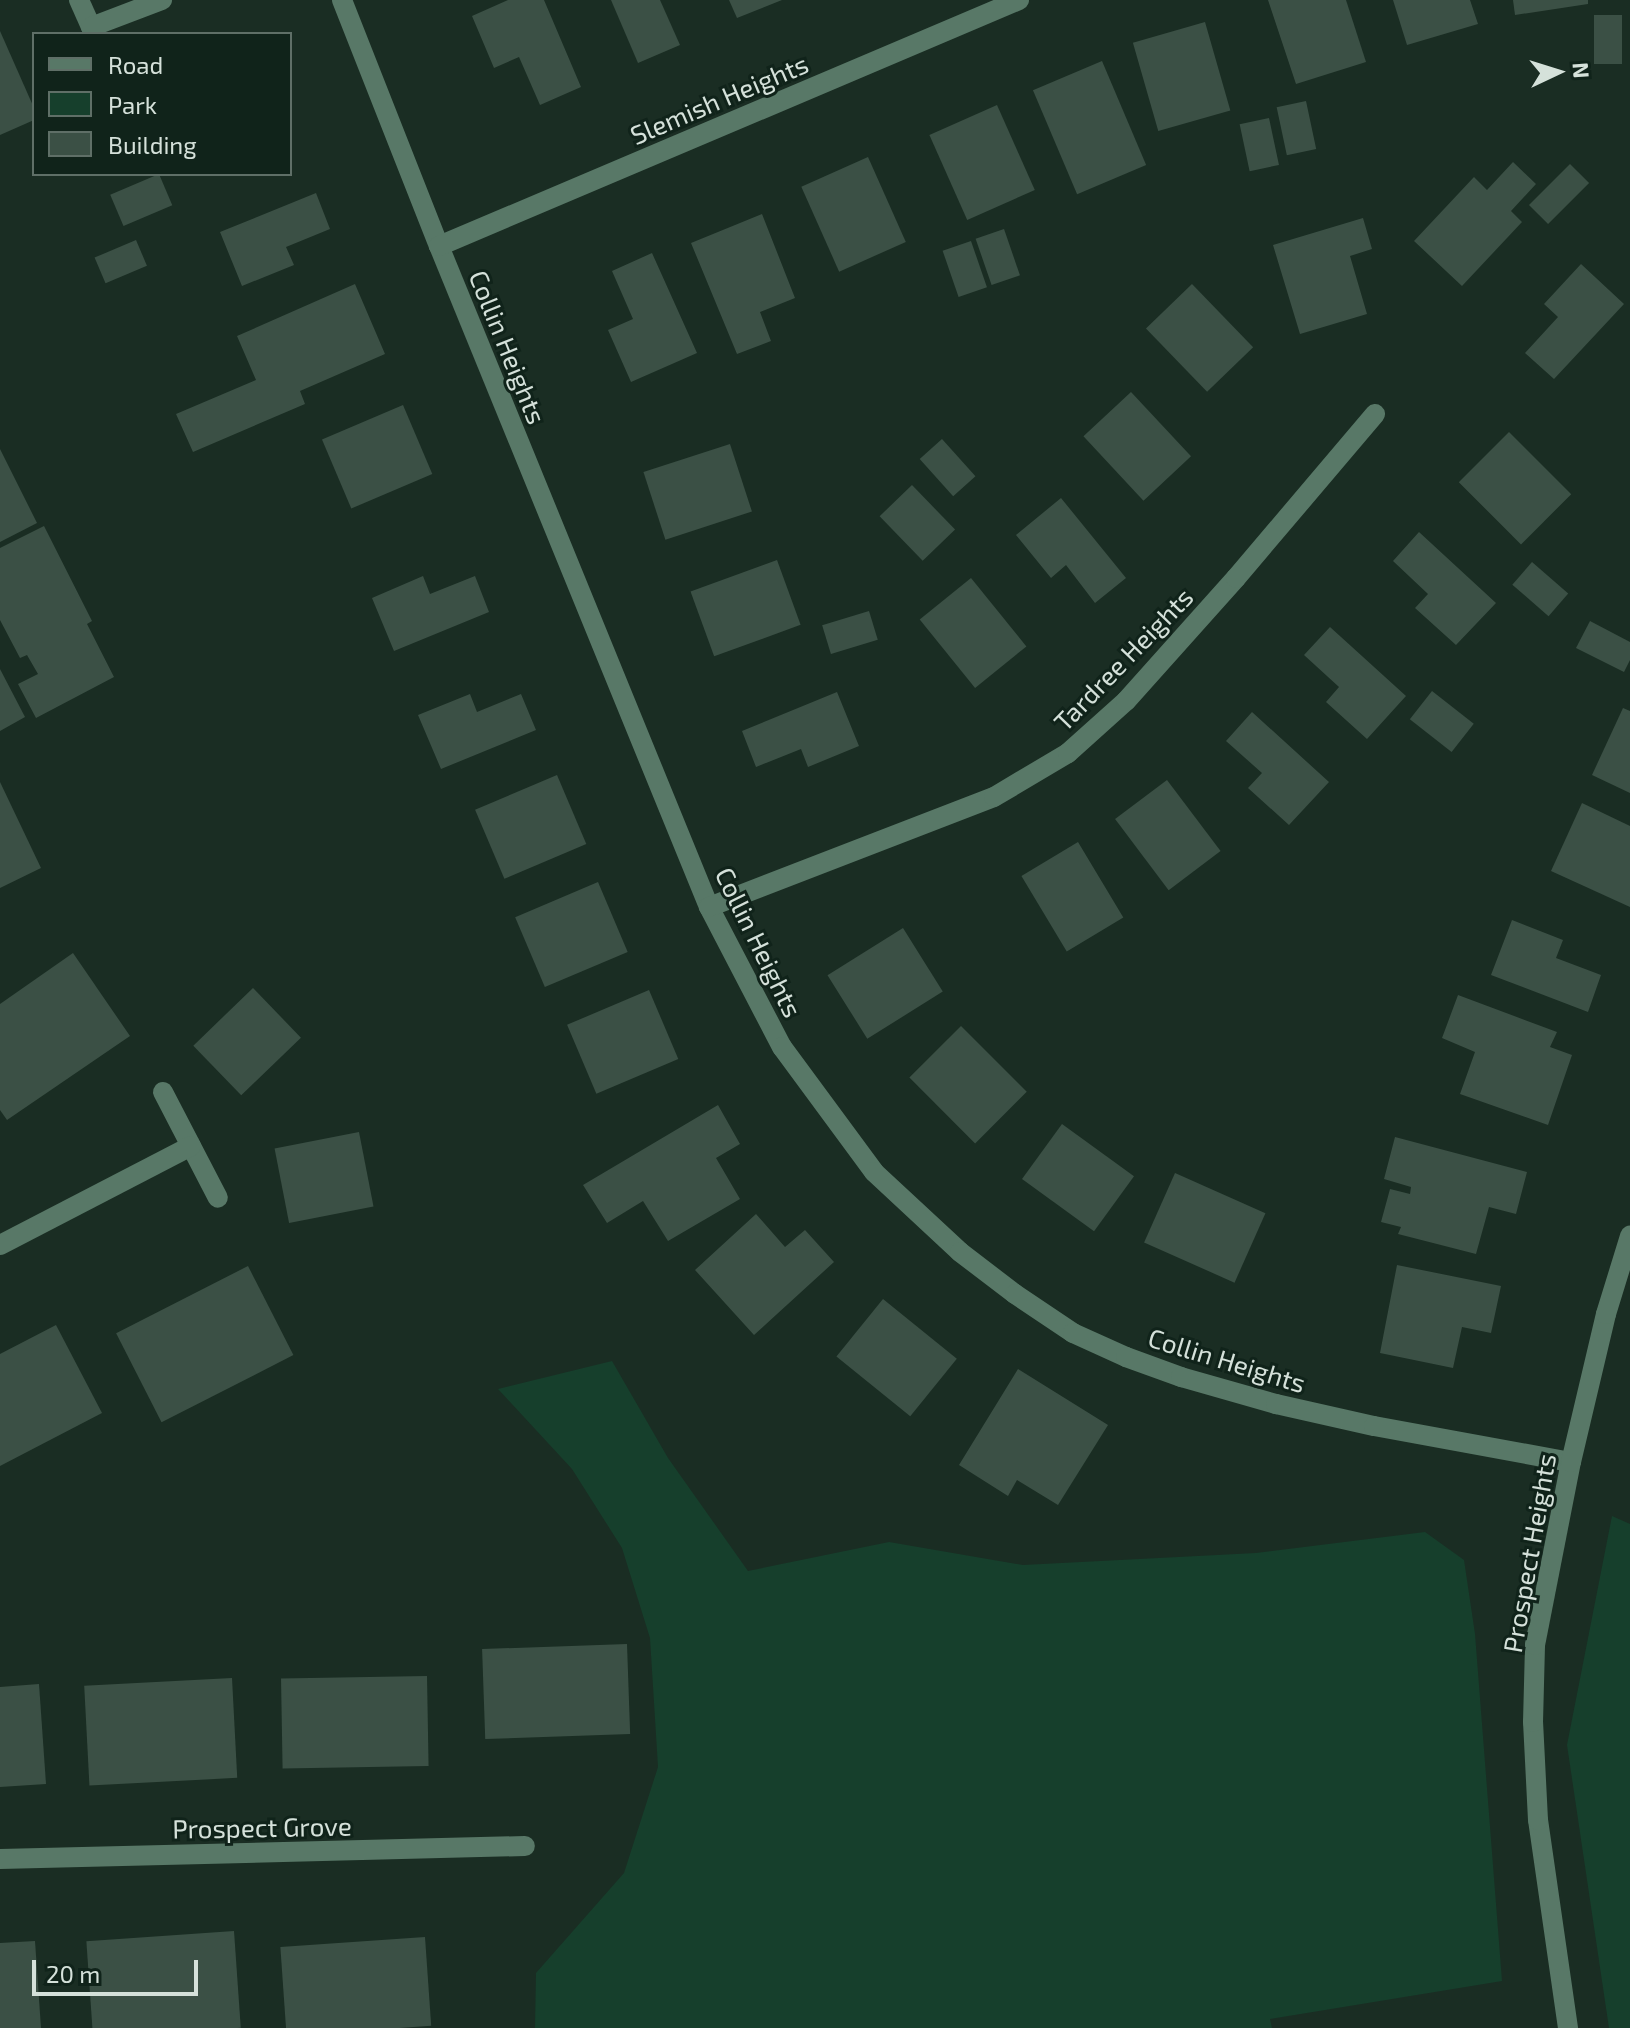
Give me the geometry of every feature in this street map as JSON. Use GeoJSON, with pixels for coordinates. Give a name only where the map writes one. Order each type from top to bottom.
{"type":"FeatureCollection","features":[{"type":"Feature","properties":{"kind":"street"},"geometry":{"type":"LineString","coordinates":[[79,0],[91,27],[162,0]]}},
{"type":"Feature","properties":{"kind":"street","name":"Collin Heights"},"geometry":{"type":"LineString","coordinates":[[342,0],[709,907],[782,1047],[874,1172],[960,1252],[1073,1333],[1181,1377],[1276,1404],[1374,1426],[1571,1462]]}},
{"type":"Feature","properties":{"kind":"street","name":"Slemish Heights"},"geometry":{"type":"LineString","coordinates":[[439,246],[1019,0]]}},
{"type":"Feature","properties":{"kind":"street","name":"Tardree Heights"},"geometry":{"type":"LineString","coordinates":[[709,907],[994,797],[1068,753],[1126,701],[1375,414]]}},
{"type":"Feature","properties":{"kind":"street"},"geometry":{"type":"LineString","coordinates":[[163,1092],[218,1198]]}},
{"type":"Feature","properties":{"kind":"street"},"geometry":{"type":"LineString","coordinates":[[0,1245],[191,1146]]}},
{"type":"Feature","properties":{"kind":"street","name":"Prospect Heights"},"geometry":{"type":"LineString","coordinates":[[1568,2028],[1538,1820],[1533,1722],[1535,1645],[1571,1462],[1606,1314],[1630,1236]]}},
{"type":"Feature","properties":{"kind":"street","name":"Prospect Grove"},"geometry":{"type":"LineString","coordinates":[[0,1859],[525,1846]]}},
{"type":"Feature","properties":{"kind":"green space"},"geometry":{"type":"Polygon","coordinates":[[[612,1361],[668,1458],[748,1571],[889,1542],[1023,1565],[1256,1553],[1425,1532],[1464,1560],[1475,1634],[1502,1981],[1270,2019],[1272,2028],[535,2028],[536,1973],[624,1873],[658,1767],[650,1638],[622,1548],[572,1469],[498,1389],[612,1361]]]}},
{"type":"Feature","properties":{"kind":"green space"},"geometry":{"type":"Polygon","coordinates":[[[1612,1516],[1630,1524],[1630,2028],[1609,2028],[1567,1745],[1612,1516]]]}},
{"type":"Feature","properties":{"kind":"building"},"geometry":{"type":"Polygon","coordinates":[[[508,0],[544,0],[581,87],[540,105],[519,57],[494,68],[472,16],[508,0]]]}},
{"type":"Feature","properties":{"kind":"building"},"geometry":{"type":"Polygon","coordinates":[[[611,0],[660,0],[680,45],[638,63],[611,0]]]}},
{"type":"Feature","properties":{"kind":"building"},"geometry":{"type":"Polygon","coordinates":[[[729,0],[782,0],[737,18],[729,0]]]}},
{"type":"Feature","properties":{"kind":"building"},"geometry":{"type":"Polygon","coordinates":[[[1268,0],[1346,0],[1366,62],[1296,84],[1268,0]]]}},
{"type":"Feature","properties":{"kind":"building"},"geometry":{"type":"Polygon","coordinates":[[[1393,0],[1470,0],[1478,24],[1407,45],[1393,0]]]}},
{"type":"Feature","properties":{"kind":"building"},"geometry":{"type":"Polygon","coordinates":[[[1513,0],[1588,0],[1588,4],[1515,15],[1513,0]]]}},
{"type":"Feature","properties":{"kind":"building"},"geometry":{"type":"Polygon","coordinates":[[[1594,15],[1622,15],[1622,64],[1594,64],[1594,15]]]}},
{"type":"Feature","properties":{"kind":"building"},"geometry":{"type":"Polygon","coordinates":[[[1205,22],[1230,110],[1158,131],[1133,43],[1205,22]]]}},
{"type":"Feature","properties":{"kind":"building"},"geometry":{"type":"Polygon","coordinates":[[[0,31],[32,103],[32,121],[0,135],[0,31]]]}},
{"type":"Feature","properties":{"kind":"building"},"geometry":{"type":"Polygon","coordinates":[[[1102,61],[1146,165],[1077,194],[1033,90],[1102,61]]]}},
{"type":"Feature","properties":{"kind":"building"},"geometry":{"type":"Polygon","coordinates":[[[1306,101],[1316,149],[1287,155],[1277,107],[1306,101]]]}},
{"type":"Feature","properties":{"kind":"building"},"geometry":{"type":"Polygon","coordinates":[[[997,105],[1035,190],[967,220],[929,135],[997,105]]]}},
{"type":"Feature","properties":{"kind":"building"},"geometry":{"type":"Polygon","coordinates":[[[1269,118],[1279,165],[1250,171],[1240,124],[1269,118]]]}},
{"type":"Feature","properties":{"kind":"building"},"geometry":{"type":"Polygon","coordinates":[[[868,157],[906,242],[839,272],[801,187],[868,157]]]}},
{"type":"Feature","properties":{"kind":"building"},"geometry":{"type":"Polygon","coordinates":[[[1513,162],[1536,184],[1511,211],[1522,222],[1462,286],[1414,241],[1474,177],[1487,190],[1513,162]]]}},
{"type":"Feature","properties":{"kind":"building"},"geometry":{"type":"Polygon","coordinates":[[[1570,164],[1589,183],[1548,224],[1529,205],[1570,164]]]}},
{"type":"Feature","properties":{"kind":"building"},"geometry":{"type":"Polygon","coordinates":[[[160,176],[172,205],[123,226],[110,195],[160,176]]]}},
{"type":"Feature","properties":{"kind":"building"},"geometry":{"type":"Polygon","coordinates":[[[316,193],[330,229],[286,247],[294,265],[242,286],[220,232],[316,193]]]}},
{"type":"Feature","properties":{"kind":"building"},"geometry":{"type":"Polygon","coordinates":[[[762,214],[795,298],[760,312],[771,341],[737,354],[691,243],[762,214]]]}},
{"type":"Feature","properties":{"kind":"building"},"geometry":{"type":"Polygon","coordinates":[[[1363,218],[1372,249],[1350,256],[1367,314],[1300,334],[1273,245],[1363,218]]]}},
{"type":"Feature","properties":{"kind":"building"},"geometry":{"type":"Polygon","coordinates":[[[1004,229],[1020,275],[992,285],[976,239],[1004,229]]]}},
{"type":"Feature","properties":{"kind":"building"},"geometry":{"type":"Polygon","coordinates":[[[136,240],[147,266],[106,283],[95,258],[136,240]]]}},
{"type":"Feature","properties":{"kind":"building"},"geometry":{"type":"Polygon","coordinates":[[[971,241],[987,287],[959,297],[943,251],[971,241]]]}},
{"type":"Feature","properties":{"kind":"building"},"geometry":{"type":"Polygon","coordinates":[[[652,253],[697,353],[631,382],[608,330],[633,319],[612,271],[652,253]]]}},
{"type":"Feature","properties":{"kind":"building"},"geometry":{"type":"Polygon","coordinates":[[[1581,264],[1624,304],[1554,379],[1525,353],[1558,317],[1544,304],[1581,264]]]}},
{"type":"Feature","properties":{"kind":"building"},"geometry":{"type":"Polygon","coordinates":[[[355,284],[385,354],[300,391],[305,404],[193,452],[176,414],[256,380],[237,336],[355,284]]]}},
{"type":"Feature","properties":{"kind":"building"},"geometry":{"type":"Polygon","coordinates":[[[1192,284],[1253,347],[1207,392],[1146,328],[1192,284]]]}},
{"type":"Feature","properties":{"kind":"building"},"geometry":{"type":"Polygon","coordinates":[[[1131,392],[1191,456],[1143,501],[1083,436],[1131,392]]]}},
{"type":"Feature","properties":{"kind":"building"},"geometry":{"type":"Polygon","coordinates":[[[403,405],[432,474],[351,508],[322,439],[403,405]]]}},
{"type":"Feature","properties":{"kind":"building"},"geometry":{"type":"Polygon","coordinates":[[[1509,432],[1571,494],[1521,544],[1459,482],[1509,432]]]}},
{"type":"Feature","properties":{"kind":"building"},"geometry":{"type":"Polygon","coordinates":[[[942,439],[975,476],[953,496],[920,459],[942,439]]]}},
{"type":"Feature","properties":{"kind":"building"},"geometry":{"type":"Polygon","coordinates":[[[730,444],[752,512],[665,540],[643,472],[730,444]]]}},
{"type":"Feature","properties":{"kind":"building"},"geometry":{"type":"Polygon","coordinates":[[[0,449],[37,523],[0,542],[0,449]]]}},
{"type":"Feature","properties":{"kind":"building"},"geometry":{"type":"Polygon","coordinates":[[[912,485],[955,530],[923,561],[880,516],[912,485]]]}},
{"type":"Feature","properties":{"kind":"building"},"geometry":{"type":"Polygon","coordinates":[[[1061,498],[1126,578],[1095,603],[1066,565],[1051,578],[1016,535],[1061,498]]]}},
{"type":"Feature","properties":{"kind":"building"},"geometry":{"type":"Polygon","coordinates":[[[44,526],[92,621],[87,624],[114,677],[36,718],[18,684],[38,674],[27,655],[20,658],[0,620],[0,548],[44,526]]]}},
{"type":"Feature","properties":{"kind":"building"},"geometry":{"type":"Polygon","coordinates":[[[1419,532],[1496,603],[1456,645],[1415,608],[1428,594],[1393,561],[1419,532]]]}},
{"type":"Feature","properties":{"kind":"building"},"geometry":{"type":"Polygon","coordinates":[[[777,560],[801,625],[714,656],[691,591],[777,560]]]}},
{"type":"Feature","properties":{"kind":"building"},"geometry":{"type":"Polygon","coordinates":[[[1532,562],[1568,593],[1549,616],[1512,585],[1532,562]]]}},
{"type":"Feature","properties":{"kind":"building"},"geometry":{"type":"Polygon","coordinates":[[[423,576],[430,594],[475,576],[489,612],[394,651],[372,598],[423,576]]]}},
{"type":"Feature","properties":{"kind":"building"},"geometry":{"type":"Polygon","coordinates":[[[971,578],[1026,646],[975,688],[920,620],[971,578]]]}},
{"type":"Feature","properties":{"kind":"building"},"geometry":{"type":"Polygon","coordinates":[[[869,611],[878,640],[831,654],[822,625],[869,611]]]}},
{"type":"Feature","properties":{"kind":"building"},"geometry":{"type":"Polygon","coordinates":[[[1590,621],[1630,642],[1630,660],[1624,672],[1576,648],[1590,621]]]}},
{"type":"Feature","properties":{"kind":"building"},"geometry":{"type":"Polygon","coordinates":[[[1330,627],[1406,696],[1367,739],[1326,702],[1339,687],[1304,655],[1330,627]]]}},
{"type":"Feature","properties":{"kind":"building"},"geometry":{"type":"Polygon","coordinates":[[[0,669],[25,717],[0,731],[0,669]]]}},
{"type":"Feature","properties":{"kind":"building"},"geometry":{"type":"Polygon","coordinates":[[[1432,691],[1474,724],[1452,752],[1410,719],[1432,691]]]}},
{"type":"Feature","properties":{"kind":"building"},"geometry":{"type":"Polygon","coordinates":[[[837,692],[859,746],[808,767],[801,749],[756,767],[742,731],[837,692]]]}},
{"type":"Feature","properties":{"kind":"building"},"geometry":{"type":"Polygon","coordinates":[[[470,694],[477,712],[521,694],[536,730],[441,769],[418,715],[470,694]]]}},
{"type":"Feature","properties":{"kind":"building"},"geometry":{"type":"Polygon","coordinates":[[[1623,708],[1630,711],[1630,793],[1592,775],[1623,708]]]}},
{"type":"Feature","properties":{"kind":"building"},"geometry":{"type":"Polygon","coordinates":[[[1252,712],[1329,782],[1289,825],[1248,788],[1262,773],[1226,741],[1252,712]]]}},
{"type":"Feature","properties":{"kind":"building"},"geometry":{"type":"Polygon","coordinates":[[[557,775],[586,844],[504,879],[475,810],[557,775]]]}},
{"type":"Feature","properties":{"kind":"building"},"geometry":{"type":"Polygon","coordinates":[[[1167,780],[1221,851],[1169,890],[1115,819],[1167,780]]]}},
{"type":"Feature","properties":{"kind":"building"},"geometry":{"type":"Polygon","coordinates":[[[0,782],[41,868],[0,888],[0,782]]]}},
{"type":"Feature","properties":{"kind":"building"},"geometry":{"type":"Polygon","coordinates":[[[1582,803],[1630,826],[1630,907],[1551,871],[1582,803]]]}},
{"type":"Feature","properties":{"kind":"building"},"geometry":{"type":"Polygon","coordinates":[[[1078,842],[1123,917],[1067,951],[1021,876],[1078,842]]]}},
{"type":"Feature","properties":{"kind":"building"},"geometry":{"type":"Polygon","coordinates":[[[598,882],[628,952],[545,987],[515,917],[598,882]]]}},
{"type":"Feature","properties":{"kind":"building"},"geometry":{"type":"Polygon","coordinates":[[[1512,920],[1563,940],[1556,958],[1601,975],[1588,1012],[1491,975],[1512,920]]]}},
{"type":"Feature","properties":{"kind":"building"},"geometry":{"type":"Polygon","coordinates":[[[903,928],[943,992],[867,1039],[828,975],[903,928]]]}},
{"type":"Feature","properties":{"kind":"building"},"geometry":{"type":"Polygon","coordinates":[[[73,953],[130,1036],[7,1120],[0,1110],[0,1004],[73,953]]]}},
{"type":"Feature","properties":{"kind":"building"},"geometry":{"type":"Polygon","coordinates":[[[253,988],[301,1038],[241,1095],[193,1046],[253,988]]]}},
{"type":"Feature","properties":{"kind":"building"},"geometry":{"type":"Polygon","coordinates":[[[649,990],[678,1059],[596,1094],[567,1025],[649,990]]]}},
{"type":"Feature","properties":{"kind":"building"},"geometry":{"type":"Polygon","coordinates":[[[1458,995],[1557,1032],[1550,1047],[1572,1055],[1548,1125],[1460,1094],[1475,1052],[1442,1038],[1458,995]]]}},
{"type":"Feature","properties":{"kind":"building"},"geometry":{"type":"Polygon","coordinates":[[[961,1026],[1027,1092],[975,1143],[909,1078],[961,1026]]]}},
{"type":"Feature","properties":{"kind":"building"},"geometry":{"type":"Polygon","coordinates":[[[718,1105],[740,1144],[716,1158],[740,1199],[668,1241],[643,1201],[607,1223],[583,1185],[718,1105]]]}},
{"type":"Feature","properties":{"kind":"building"},"geometry":{"type":"Polygon","coordinates":[[[1062,1124],[1134,1176],[1094,1231],[1022,1179],[1062,1124]]]}},
{"type":"Feature","properties":{"kind":"building"},"geometry":{"type":"Polygon","coordinates":[[[359,1132],[374,1207],[289,1223],[275,1148],[359,1132]]]}},
{"type":"Feature","properties":{"kind":"building"},"geometry":{"type":"Polygon","coordinates":[[[1395,1137],[1527,1172],[1516,1214],[1489,1207],[1476,1254],[1398,1234],[1401,1227],[1381,1222],[1390,1189],[1410,1194],[1411,1187],[1384,1179],[1395,1137]]]}},
{"type":"Feature","properties":{"kind":"building"},"geometry":{"type":"Polygon","coordinates":[[[1175,1173],[1265,1213],[1235,1283],[1144,1242],[1175,1173]]]}},
{"type":"Feature","properties":{"kind":"building"},"geometry":{"type":"Polygon","coordinates":[[[756,1214],[785,1247],[805,1230],[834,1262],[754,1335],[695,1270],[756,1214]]]}},
{"type":"Feature","properties":{"kind":"building"},"geometry":{"type":"Polygon","coordinates":[[[1397,1265],[1501,1286],[1491,1333],[1462,1327],[1453,1368],[1380,1353],[1397,1265]]]}},
{"type":"Feature","properties":{"kind":"building"},"geometry":{"type":"Polygon","coordinates":[[[248,1266],[293,1355],[162,1422],[116,1333],[248,1266]]]}},
{"type":"Feature","properties":{"kind":"building"},"geometry":{"type":"Polygon","coordinates":[[[883,1299],[957,1359],[910,1416],[836,1357],[883,1299]]]}},
{"type":"Feature","properties":{"kind":"building"},"geometry":{"type":"Polygon","coordinates":[[[56,1325],[102,1413],[0,1466],[0,1354],[56,1325]]]}},
{"type":"Feature","properties":{"kind":"building"},"geometry":{"type":"Polygon","coordinates":[[[1018,1369],[1108,1425],[1058,1505],[1017,1480],[1008,1496],[959,1465],[1018,1369]]]}},
{"type":"Feature","properties":{"kind":"building"},"geometry":{"type":"Polygon","coordinates":[[[627,1644],[630,1734],[485,1739],[482,1649],[627,1644]]]}},
{"type":"Feature","properties":{"kind":"building"},"geometry":{"type":"Polygon","coordinates":[[[427,1676],[429,1766],[283,1769],[281,1679],[427,1676]]]}},
{"type":"Feature","properties":{"kind":"building"},"geometry":{"type":"Polygon","coordinates":[[[232,1678],[237,1778],[89,1786],[84,1686],[232,1678]]]}},
{"type":"Feature","properties":{"kind":"building"},"geometry":{"type":"Polygon","coordinates":[[[39,1684],[46,1784],[0,1787],[0,1687],[39,1684]]]}},
{"type":"Feature","properties":{"kind":"building"},"geometry":{"type":"Polygon","coordinates":[[[234,1931],[241,2028],[92,2028],[86,1941],[234,1931]]]}},
{"type":"Feature","properties":{"kind":"building"},"geometry":{"type":"Polygon","coordinates":[[[425,1937],[431,2026],[286,2028],[280,1947],[425,1937]]]}},
{"type":"Feature","properties":{"kind":"building"},"geometry":{"type":"Polygon","coordinates":[[[35,1941],[41,2028],[0,2028],[0,1943],[35,1941]]]}}]}
